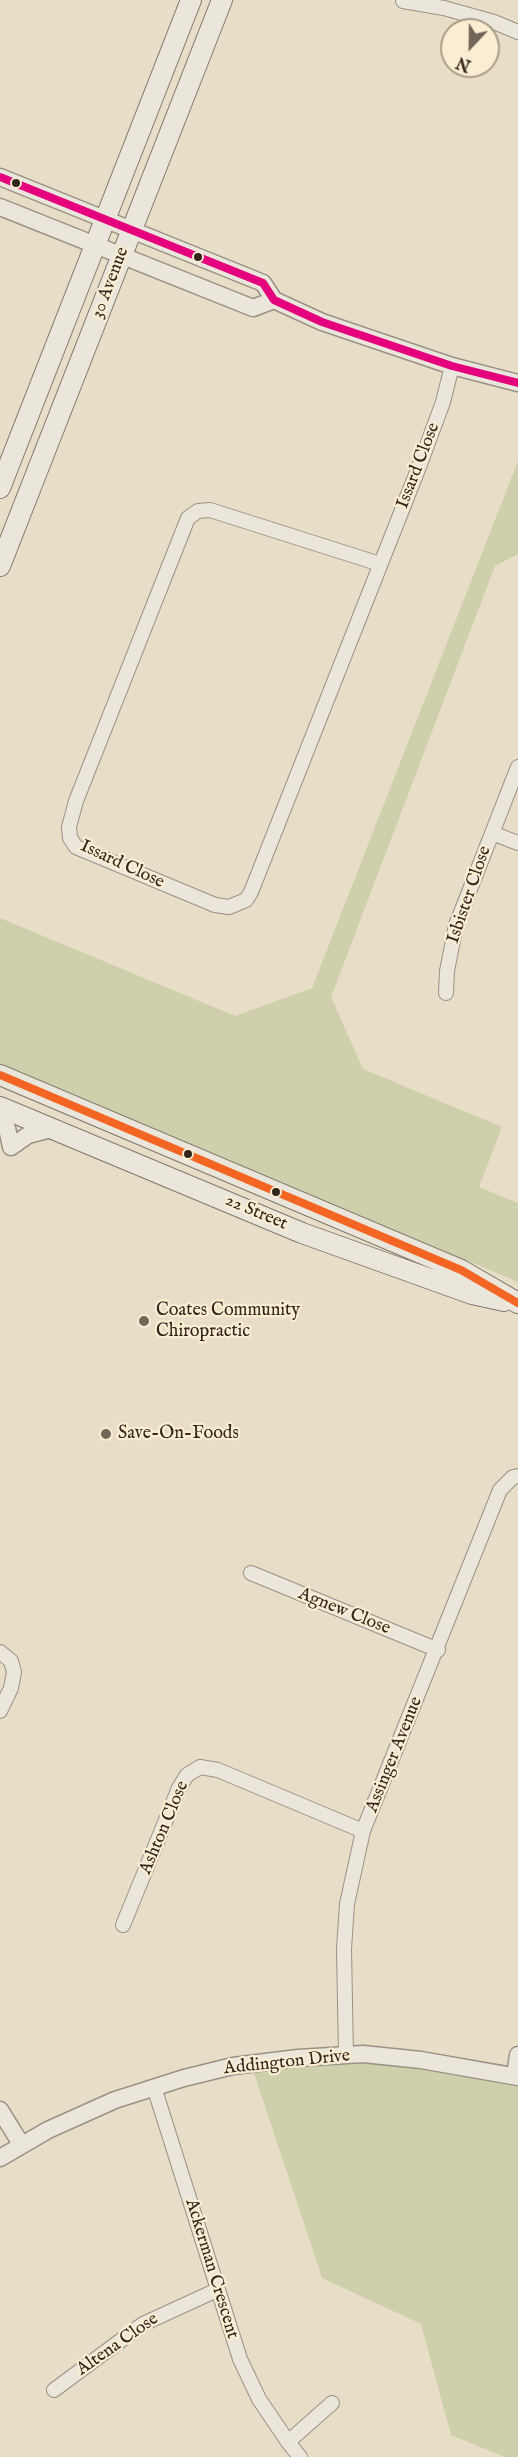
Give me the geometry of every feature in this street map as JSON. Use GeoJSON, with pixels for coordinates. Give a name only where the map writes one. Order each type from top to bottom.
{"type":"FeatureCollection","features":[{"type":"Feature","properties":{"kind":"main road","name":"30 Avenue"},"geometry":{"type":"LineString","coordinates":[[0,488],[191,0]]}},
{"type":"Feature","properties":{"kind":"main road","name":"30 Avenue"},"geometry":{"type":"LineString","coordinates":[[0,566],[222,0]]}},
{"type":"Feature","properties":{"kind":"main road","name":"22 Street"},"geometry":{"type":"LineString","coordinates":[[0,1075],[461,1270],[518,1303]]}},
{"type":"Feature","properties":{"kind":"main road","name":"22 Street"},"geometry":{"type":"LineString","coordinates":[[0,1107],[302,1233],[472,1294],[518,1303]]}},
{"type":"Feature","properties":{"kind":"street"},"geometry":{"type":"LineString","coordinates":[[403,1],[444,8],[494,22],[518,32]]}},
{"type":"Feature","properties":{"kind":"street"},"geometry":{"type":"LineString","coordinates":[[0,177],[263,283],[274,300],[322,322],[452,366],[518,384]]}},
{"type":"Feature","properties":{"kind":"street"},"geometry":{"type":"LineString","coordinates":[[0,207],[253,308],[274,300]]}},
{"type":"Feature","properties":{"kind":"street","name":"Issard Close"},"geometry":{"type":"LineString","coordinates":[[380,564],[210,510],[198,511],[188,518],[76,801],[69,827],[70,838],[76,847],[215,905],[229,907],[246,900],[251,892],[380,564],[443,402],[452,366]]}},
{"type":"Feature","properties":{"kind":"street","name":"Isbister Close"},"geometry":{"type":"LineString","coordinates":[[446,993],[447,971],[456,925],[518,767]]}},
{"type":"Feature","properties":{"kind":"street","name":"Isbister Close"},"geometry":{"type":"LineString","coordinates":[[492,833],[518,843]]}},
{"type":"Feature","properties":{"kind":"street"},"geometry":{"type":"LineString","coordinates":[[0,1113],[7,1128],[11,1147],[28,1136],[51,1128]]}},
{"type":"Feature","properties":{"kind":"street","name":"Assinger Avenue"},"geometry":{"type":"LineString","coordinates":[[346,2055],[344,1954],[347,1904],[363,1831],[438,1650],[500,1490],[513,1477],[518,1476]]}},
{"type":"Feature","properties":{"kind":"street","name":"Agnew Close"},"geometry":{"type":"LineString","coordinates":[[251,1574],[438,1650]]}},
{"type":"Feature","properties":{"kind":"street"},"geometry":{"type":"LineString","coordinates":[[0,1652],[11,1661],[14,1672],[11,1689],[0,1711]]}},
{"type":"Feature","properties":{"kind":"street","name":"Ashton Close"},"geometry":{"type":"LineString","coordinates":[[123,1925],[179,1788],[187,1775],[200,1767],[218,1770],[363,1831]]}},
{"type":"Feature","properties":{"kind":"street","name":"Addington Drive"},"geometry":{"type":"LineString","coordinates":[[0,2158],[76,2117],[154,2087],[233,2066],[363,2054],[421,2060],[516,2076]]}},
{"type":"Feature","properties":{"kind":"street"},"geometry":{"type":"LineString","coordinates":[[516,2076],[518,2055]]}},
{"type":"Feature","properties":{"kind":"street","name":"Ackerman Crescent"},"geometry":{"type":"LineString","coordinates":[[154,2087],[217,2290],[249,2379],[288,2442],[300,2457]]}},
{"type":"Feature","properties":{"kind":"street"},"geometry":{"type":"LineString","coordinates":[[0,2110],[21,2145]]}},
{"type":"Feature","properties":{"kind":"street","name":"Altena Close"},"geometry":{"type":"LineString","coordinates":[[54,2390],[143,2324],[217,2290]]}},
{"type":"Feature","properties":{"kind":"street"},"geometry":{"type":"LineString","coordinates":[[288,2442],[332,2403]]}},
{"type":"Feature","properties":{"kind":"green space"},"geometry":{"type":"Polygon","coordinates":[[[518,461],[518,554],[495,566],[331,997],[363,1069],[502,1127],[479,1187],[518,1203],[518,1282],[0,1063],[0,918],[235,1016],[312,988],[518,461]]]}},
{"type":"Feature","properties":{"kind":"green space"},"geometry":{"type":"Polygon","coordinates":[[[363,2054],[518,2077],[518,2457],[505,2457],[451,2435],[421,2324],[322,2278],[251,2064],[363,2054]]]}},
{"type":"Feature","properties":{"kind":"transit line"},"geometry":{"type":"LineString","coordinates":[[0,177],[263,283],[274,300],[322,322],[452,366],[518,383]]}},
{"type":"Feature","properties":{"kind":"transit line"},"geometry":{"type":"LineString","coordinates":[[0,1075],[461,1270],[518,1303]]}},
{"type":"Feature","properties":{"kind":"place","name":"Coates Community Chiropractic"},"geometry":{"type":"Point","coordinates":[144,1321]}},
{"type":"Feature","properties":{"kind":"place","name":"Save-On-Foods"},"geometry":{"type":"Point","coordinates":[106,1434]}}]}
